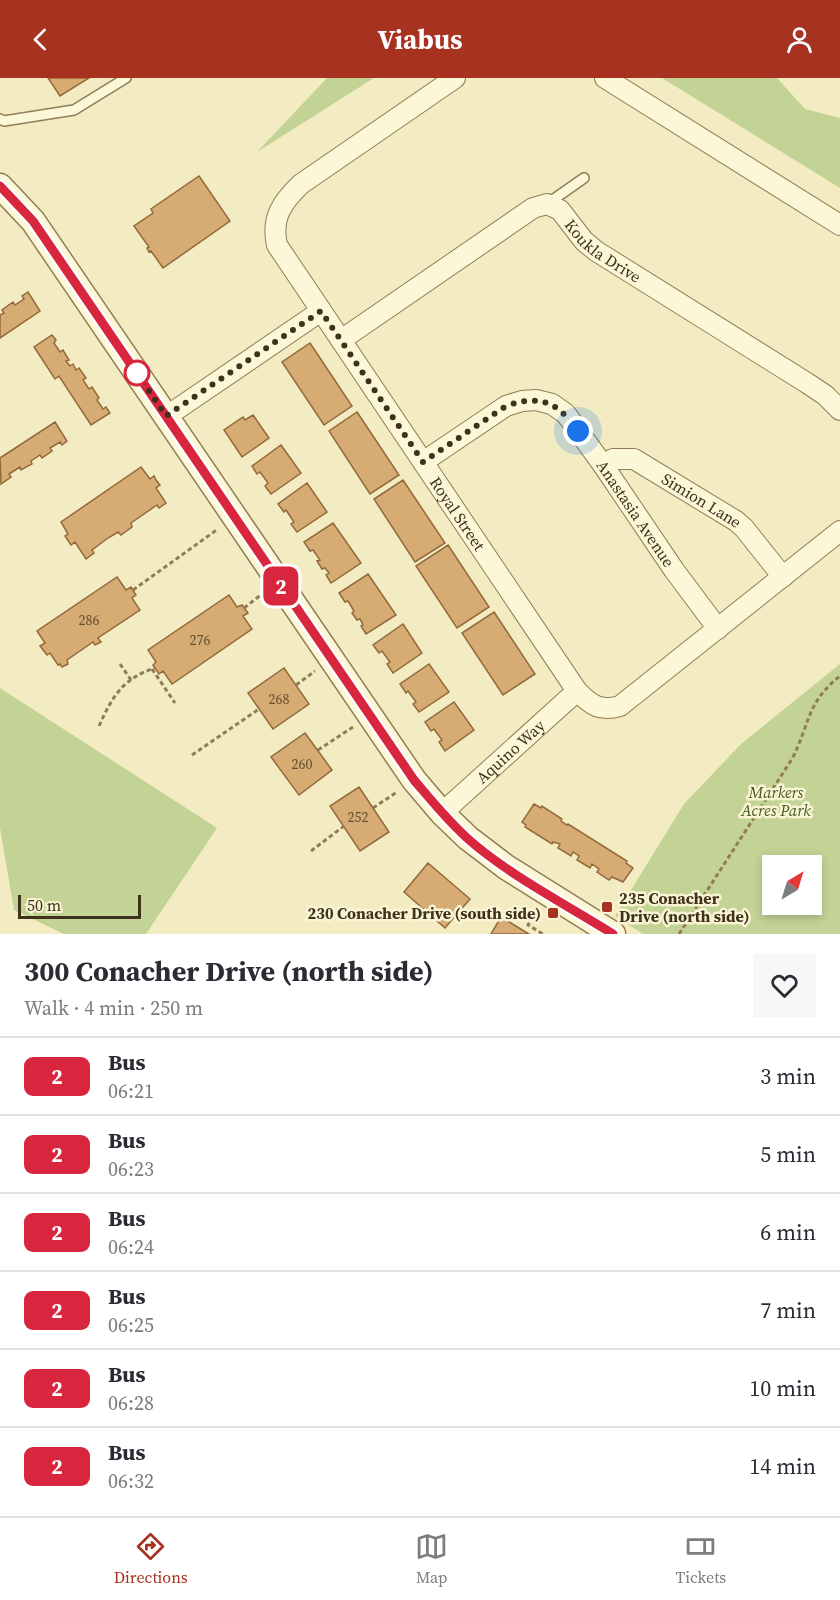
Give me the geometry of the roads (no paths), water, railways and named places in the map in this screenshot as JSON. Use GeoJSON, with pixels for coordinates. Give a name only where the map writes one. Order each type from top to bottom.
{"type":"FeatureCollection","features":[{"type":"Feature","properties":{"kind":"street","name":"Royal Street"},"geometry":{"type":"LineString","coordinates":[[455,78],[301,184],[282,205],[276,218],[274,231],[277,245],[577,691],[598,708],[609,710],[620,706],[840,531]]}},
{"type":"Feature","properties":{"kind":"street"},"geometry":{"type":"LineString","coordinates":[[605,78],[840,225]]}},
{"type":"Feature","properties":{"kind":"street"},"geometry":{"type":"LineString","coordinates":[[0,186],[33,221],[414,780],[442,813],[468,838],[506,867],[613,934]]}},
{"type":"Feature","properties":{"kind":"street"},"geometry":{"type":"LineString","coordinates":[[340,340],[533,208],[547,204]]}},
{"type":"Feature","properties":{"kind":"street","name":"Koukla Drive"},"geometry":{"type":"LineString","coordinates":[[547,204],[560,210],[584,241],[596,251],[807,383],[825,395],[840,410]]}},
{"type":"Feature","properties":{"kind":"street"},"geometry":{"type":"LineString","coordinates":[[166,416],[321,311]]}},
{"type":"Feature","properties":{"kind":"street","name":"Anastasia Avenue"},"geometry":{"type":"LineString","coordinates":[[423,462],[506,406],[536,400],[552,404],[566,414],[674,570],[718,629]]}},
{"type":"Feature","properties":{"kind":"street","name":"Simion Lane"},"geometry":{"type":"LineString","coordinates":[[603,465],[613,459],[634,459],[736,521],[783,577]]}},
{"type":"Feature","properties":{"kind":"street","name":"Aquino Way"},"geometry":{"type":"LineString","coordinates":[[442,813],[577,691]]}},
{"type":"Feature","properties":{"kind":"lane"},"geometry":{"type":"LineString","coordinates":[[0,119],[4,121],[74,110],[126,78]]}},
{"type":"Feature","properties":{"kind":"lane"},"geometry":{"type":"LineString","coordinates":[[547,204],[584,178]]}},
{"type":"Feature","properties":{"kind":"place","name":"235 Conacher Drive (north side)"},"geometry":{"type":"Point","coordinates":[607,907]}},
{"type":"Feature","properties":{"kind":"place","name":"230 Conacher Drive (south side)"},"geometry":{"type":"Point","coordinates":[553,913]}},
{"type":"Feature","properties":{"kind":"park label","name":"Markers Acres Park"},"geometry":{"type":"Point","coordinates":[776,801]}}]}
